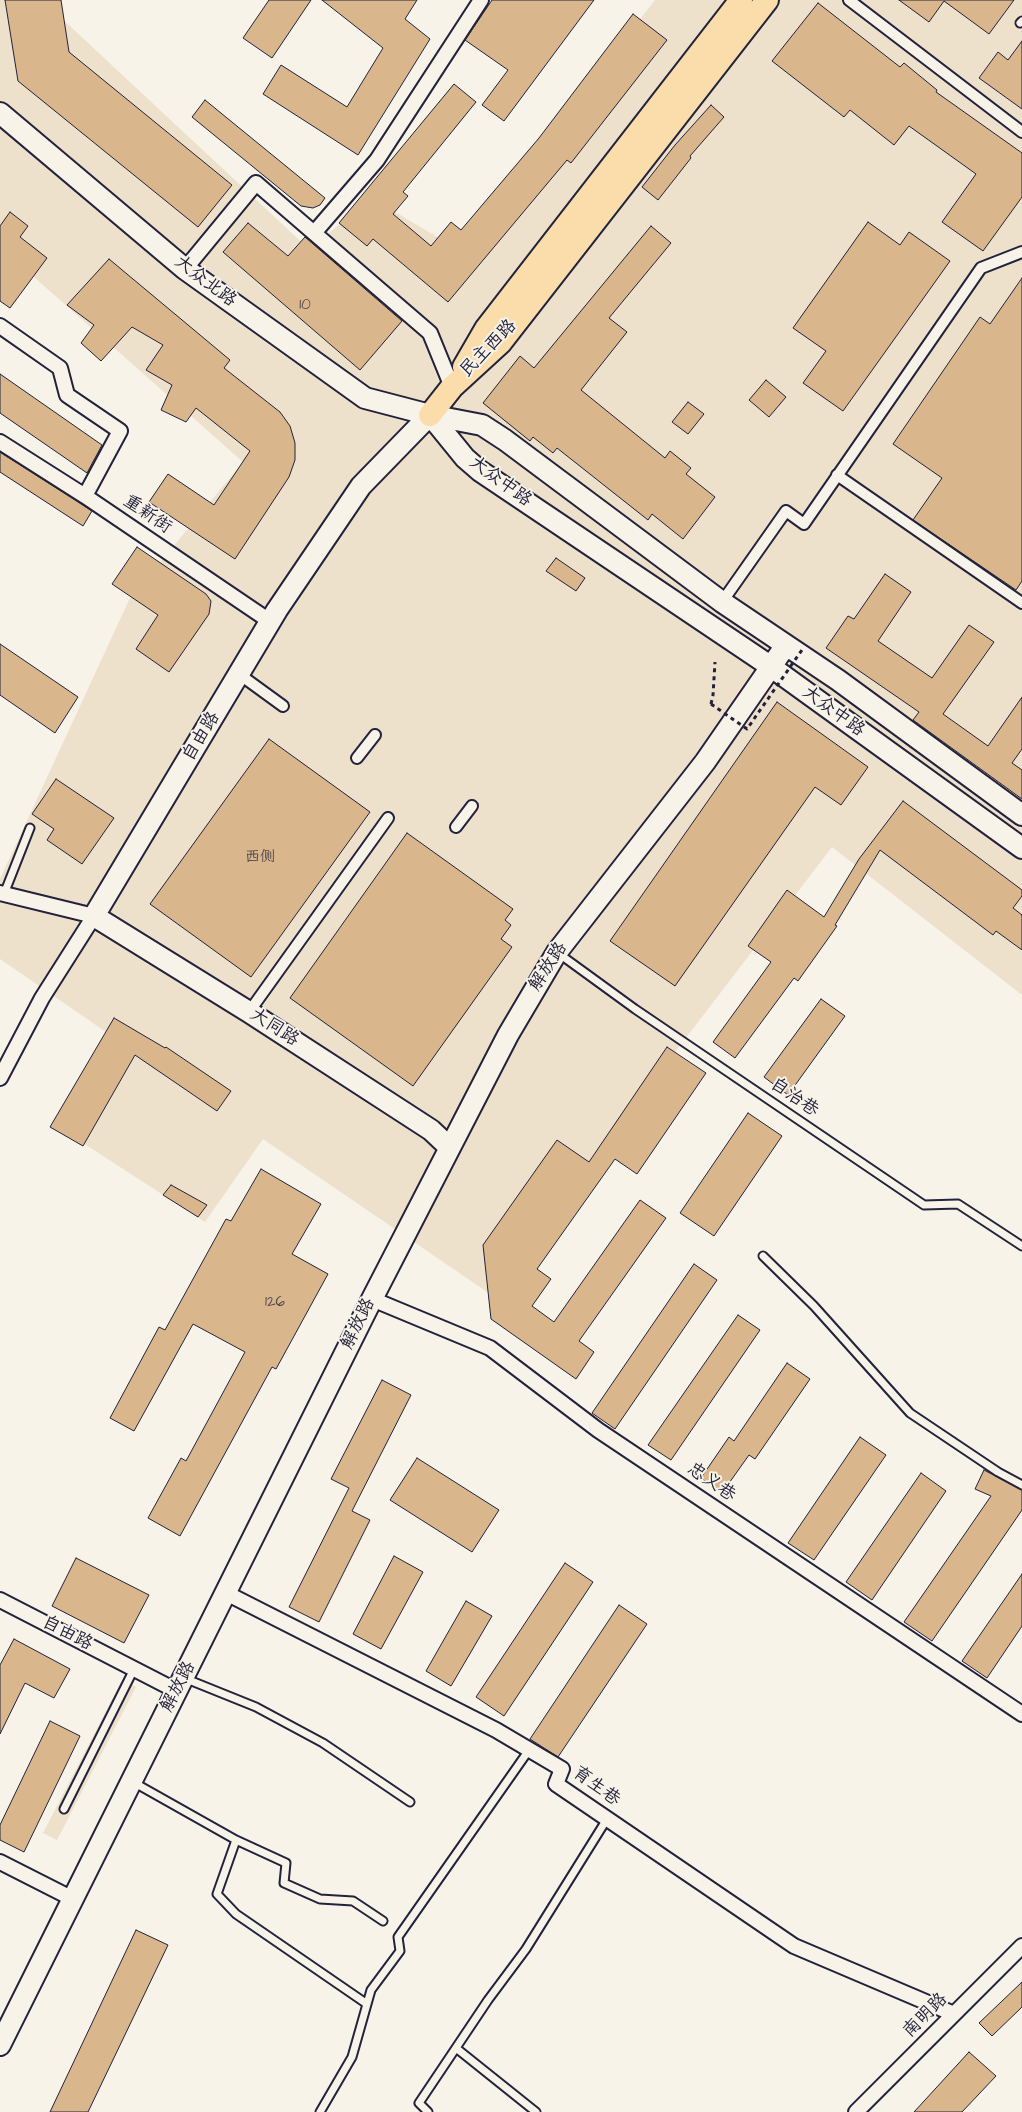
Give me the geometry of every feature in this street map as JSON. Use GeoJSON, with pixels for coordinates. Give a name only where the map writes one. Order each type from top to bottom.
{"type":"FeatureCollection","features":[{"type":"Feature","properties":{"kind":"main road","name":"民主西路"},"geometry":{"type":"LineString","coordinates":[[452,387],[486,329],[741,0]]}},
{"type":"Feature","properties":{"kind":"main road","name":"民主西路"},"geometry":{"type":"LineString","coordinates":[[452,387],[500,343],[767,0]]}},
{"type":"Feature","properties":{"kind":"main road","name":"大众北路"},"geometry":{"type":"LineString","coordinates":[[0,113],[185,269],[365,398],[430,415]]}},
{"type":"Feature","properties":{"kind":"main road"},"geometry":{"type":"LineString","coordinates":[[430,415],[452,387]]}},
{"type":"Feature","properties":{"kind":"main road","name":"大众中路"},"geometry":{"type":"LineString","coordinates":[[430,415],[482,425],[505,440],[722,602],[795,646],[1022,815]]}},
{"type":"Feature","properties":{"kind":"main road","name":"大众中路"},"geometry":{"type":"LineString","coordinates":[[430,415],[465,458],[480,471],[770,666],[1022,848]]}},
{"type":"Feature","properties":{"kind":"main road","name":"自由路"},"geometry":{"type":"LineString","coordinates":[[94,916],[271,622],[361,486],[430,415]]}},
{"type":"Feature","properties":{"kind":"main road","name":"解放路"},"geometry":{"type":"LineString","coordinates":[[0,2045],[372,1299],[508,1034],[556,952],[705,762],[770,666],[795,646]]}},
{"type":"Feature","properties":{"kind":"main road","name":"大同路"},"geometry":{"type":"LineString","coordinates":[[94,916],[249,1012],[431,1130],[449,1147]]}},
{"type":"Feature","properties":{"kind":"street"},"geometry":{"type":"LineString","coordinates":[[314,233],[377,160],[481,0]]}},
{"type":"Feature","properties":{"kind":"street"},"geometry":{"type":"LineString","coordinates":[[849,0],[1022,132]]}},
{"type":"Feature","properties":{"kind":"street"},"geometry":{"type":"LineString","coordinates":[[185,269],[256,183],[430,333],[452,387]]}},
{"type":"Feature","properties":{"kind":"street"},"geometry":{"type":"LineString","coordinates":[[722,602],[786,511],[804,524],[981,268],[1022,252]]}},
{"type":"Feature","properties":{"kind":"street"},"geometry":{"type":"LineString","coordinates":[[0,326],[60,368],[67,394],[120,431],[85,496]]}},
{"type":"Feature","properties":{"kind":"street","name":"重新街"},"geometry":{"type":"LineString","coordinates":[[0,442],[85,496],[271,622]]}},
{"type":"Feature","properties":{"kind":"street"},"geometry":{"type":"LineString","coordinates":[[837,476],[1022,603]]}},
{"type":"Feature","properties":{"kind":"street"},"geometry":{"type":"LineString","coordinates":[[239,674],[283,706]]}},
{"type":"Feature","properties":{"kind":"street"},"geometry":{"type":"LineString","coordinates":[[357,758],[375,735]]}},
{"type":"Feature","properties":{"kind":"street"},"geometry":{"type":"LineString","coordinates":[[456,826],[472,806]]}},
{"type":"Feature","properties":{"kind":"street"},"geometry":{"type":"LineString","coordinates":[[249,1012],[388,818]]}},
{"type":"Feature","properties":{"kind":"street"},"geometry":{"type":"LineString","coordinates":[[2,894],[94,916]]}},
{"type":"Feature","properties":{"kind":"street","name":"自由路"},"geometry":{"type":"LineString","coordinates":[[0,1078],[42,998],[94,916]]}},
{"type":"Feature","properties":{"kind":"street","name":"忠义巷"},"geometry":{"type":"LineString","coordinates":[[372,1299],[490,1348],[598,1430],[1022,1714]]}},
{"type":"Feature","properties":{"kind":"street","name":"育生巷"},"geometry":{"type":"LineString","coordinates":[[226,1593],[496,1730],[562,1769],[556,1784],[794,1946],[954,2014]]}},
{"type":"Feature","properties":{"kind":"street","name":"自由路"},"geometry":{"type":"LineString","coordinates":[[0,1600],[134,1669],[181,1684]]}},
{"type":"Feature","properties":{"kind":"street"},"geometry":{"type":"LineString","coordinates":[[0,1862],[73,1899]]}},
{"type":"Feature","properties":{"kind":"street","name":"南明路"},"geometry":{"type":"LineString","coordinates":[[856,2112],[1022,1946]]}},
{"type":"Feature","properties":{"kind":"lane"},"geometry":{"type":"LineString","coordinates":[[2,894],[30,828]]}},
{"type":"Feature","properties":{"kind":"lane","name":"自治巷"},"geometry":{"type":"LineString","coordinates":[[556,952],[635,1009],[924,1205],[958,1204],[1022,1246]]}},
{"type":"Feature","properties":{"kind":"lane"},"geometry":{"type":"LineString","coordinates":[[763,1256],[814,1306],[910,1413],[998,1472],[1022,1485]]}},
{"type":"Feature","properties":{"kind":"lane"},"geometry":{"type":"LineString","coordinates":[[64,1809],[134,1669]]}},
{"type":"Feature","properties":{"kind":"lane"},"geometry":{"type":"LineString","coordinates":[[181,1684],[256,1707],[323,1744],[410,1802]]}},
{"type":"Feature","properties":{"kind":"lane"},"geometry":{"type":"LineString","coordinates":[[320,2112],[352,2057],[370,1990],[400,1951],[398,1937],[529,1750]]}},
{"type":"Feature","properties":{"kind":"lane"},"geometry":{"type":"LineString","coordinates":[[132,1782],[236,1840],[286,1863],[284,1883],[320,1900],[353,1902],[383,1921]]}},
{"type":"Feature","properties":{"kind":"lane"},"geometry":{"type":"LineString","coordinates":[[428,2112],[419,2103],[526,1949],[607,1819]]}},
{"type":"Feature","properties":{"kind":"lane"},"geometry":{"type":"LineString","coordinates":[[236,1840],[217,1894],[236,1914],[367,2004]]}},
{"type":"Feature","properties":{"kind":"lane"},"geometry":{"type":"LineString","coordinates":[[456,2048],[536,2112]]}},
{"type":"Feature","properties":{"kind":"path"},"geometry":{"type":"LineString","coordinates":[[715,662],[714,695],[711,704],[747,729],[795,646]]}},
{"type":"Feature","properties":{"kind":"shaded area"},"geometry":{"type":"Polygon","coordinates":[[[0,0],[42,0],[310,250],[370,197],[459,250],[655,0],[1022,0],[1022,995],[832,847],[490,1294],[263,1139],[205,1222],[52,1123],[106,1032],[0,959],[0,879],[129,600],[243,462],[0,247],[0,0]]]}},
{"type":"Feature","properties":{"kind":"shaded area"},"geometry":{"type":"Polygon","coordinates":[[[122,1680],[136,1687],[57,1840],[43,1833],[122,1680]]]}},
{"type":"Feature","properties":{"kind":"building"},"geometry":{"type":"Polygon","coordinates":[[[5,0],[61,0],[69,52],[232,185],[198,227],[18,81],[5,0]]]}},
{"type":"Feature","properties":{"kind":"building"},"geometry":{"type":"Polygon","coordinates":[[[269,0],[311,0],[272,58],[243,38],[269,0]]]}},
{"type":"Feature","properties":{"kind":"building"},"geometry":{"type":"Polygon","coordinates":[[[322,0],[417,0],[405,19],[430,39],[358,155],[263,94],[281,65],[347,107],[383,48],[322,0]]]}},
{"type":"Feature","properties":{"kind":"building"},"geometry":{"type":"Polygon","coordinates":[[[492,0],[594,0],[504,121],[482,105],[508,70],[465,40],[492,0]]]}},
{"type":"Feature","properties":{"kind":"building"},"geometry":{"type":"Polygon","coordinates":[[[899,0],[1014,0],[989,34],[944,1],[929,22],[899,0]]]}},
{"type":"Feature","properties":{"kind":"building"},"geometry":{"type":"Polygon","coordinates":[[[818,3],[900,67],[904,63],[937,90],[936,92],[1022,153],[1022,197],[983,251],[942,222],[976,174],[909,126],[894,145],[850,110],[844,117],[772,61],[818,3]]]}},
{"type":"Feature","properties":{"kind":"building"},"geometry":{"type":"Polygon","coordinates":[[[633,14],[667,40],[571,163],[567,160],[448,302],[373,239],[367,246],[339,223],[454,84],[476,102],[403,192],[408,196],[393,214],[431,246],[451,222],[461,230],[539,138],[633,14]]]}},
{"type":"Feature","properties":{"kind":"building"},"geometry":{"type":"Polygon","coordinates":[[[1022,41],[1022,109],[979,78],[998,52],[1008,60],[1022,41]]]}},
{"type":"Feature","properties":{"kind":"building"},"geometry":{"type":"Polygon","coordinates":[[[205,100],[325,198],[320,205],[313,208],[301,206],[192,117],[205,100]]]}},
{"type":"Feature","properties":{"kind":"building"},"geometry":{"type":"Polygon","coordinates":[[[711,105],[724,117],[690,156],[691,158],[658,200],[642,187],[675,145],[711,105]]]}},
{"type":"Feature","properties":{"kind":"building"},"geometry":{"type":"Polygon","coordinates":[[[10,212],[28,226],[20,237],[47,258],[10,308],[0,301],[0,226],[10,212]]]}},
{"type":"Feature","properties":{"kind":"building"},"geometry":{"type":"Polygon","coordinates":[[[868,222],[900,245],[909,232],[950,261],[843,411],[803,383],[826,351],[793,328],[868,222]]]}},
{"type":"Feature","properties":{"kind":"building"},"geometry":{"type":"Polygon","coordinates":[[[248,223],[288,256],[305,237],[402,321],[360,370],[223,252],[248,223]]]}},
{"type":"Feature","properties":{"kind":"building"},"geometry":{"type":"Polygon","coordinates":[[[651,226],[671,243],[609,318],[627,332],[581,390],[665,458],[670,451],[691,468],[686,474],[715,497],[683,539],[652,514],[648,520],[557,448],[553,453],[533,437],[530,441],[483,403],[520,356],[534,368],[651,226]]]}},
{"type":"Feature","properties":{"kind":"building"},"geometry":{"type":"Polygon","coordinates":[[[109,259],[230,360],[224,368],[280,412],[290,426],[295,443],[295,460],[289,477],[235,559],[149,502],[168,474],[214,505],[250,451],[196,408],[186,422],[161,410],[172,385],[146,370],[163,345],[132,327],[101,361],[81,343],[94,325],[67,305],[109,259]]]}},
{"type":"Feature","properties":{"kind":"building"},"geometry":{"type":"Polygon","coordinates":[[[1022,278],[1022,581],[1016,590],[913,520],[942,478],[893,444],[980,317],[990,324],[1022,278]]]}},
{"type":"Feature","properties":{"kind":"building"},"geometry":{"type":"Polygon","coordinates":[[[0,374],[102,445],[87,473],[0,413],[0,374]]]}},
{"type":"Feature","properties":{"kind":"building"},"geometry":{"type":"Polygon","coordinates":[[[766,380],[786,397],[769,417],[749,400],[766,380]]]}},
{"type":"Feature","properties":{"kind":"building"},"geometry":{"type":"Polygon","coordinates":[[[688,402],[704,414],[688,434],[672,422],[688,402]]]}},
{"type":"Feature","properties":{"kind":"building"},"geometry":{"type":"Polygon","coordinates":[[[0,452],[92,511],[83,526],[0,472],[0,452]]]}},
{"type":"Feature","properties":{"kind":"building"},"geometry":{"type":"Polygon","coordinates":[[[137,547],[206,594],[211,601],[209,614],[169,672],[136,649],[158,615],[112,584],[137,547]]]}},
{"type":"Feature","properties":{"kind":"building"},"geometry":{"type":"Polygon","coordinates":[[[556,558],[585,578],[576,591],[546,571],[556,558]]]}},
{"type":"Feature","properties":{"kind":"building"},"geometry":{"type":"Polygon","coordinates":[[[885,574],[911,592],[878,641],[932,678],[969,625],[994,642],[943,714],[988,746],[1022,697],[1022,749],[1012,763],[1022,770],[1022,799],[913,720],[919,712],[826,648],[848,616],[854,619],[885,574]]]}},
{"type":"Feature","properties":{"kind":"building"},"geometry":{"type":"Polygon","coordinates":[[[0,644],[78,697],[55,733],[0,695],[0,644]]]}},
{"type":"Feature","properties":{"kind":"building"},"geometry":{"type":"Polygon","coordinates":[[[777,702],[868,767],[841,805],[815,787],[675,986],[610,941],[777,702]]]}},
{"type":"Feature","properties":{"kind":"building"},"geometry":{"type":"Polygon","coordinates":[[[269,739],[370,812],[251,977],[150,904],[269,739]]]}},
{"type":"Feature","properties":{"kind":"building"},"geometry":{"type":"Polygon","coordinates":[[[56,779],[114,818],[82,864],[47,840],[54,829],[32,814],[56,779]]]}},
{"type":"Feature","properties":{"kind":"building"},"geometry":{"type":"Polygon","coordinates":[[[903,801],[1022,890],[1022,896],[1013,908],[1022,915],[1022,950],[996,931],[993,935],[880,850],[835,925],[837,926],[798,981],[794,978],[735,1058],[713,1042],[771,962],[748,946],[787,890],[824,917],[859,859],[903,801]]]}},
{"type":"Feature","properties":{"kind":"building"},"geometry":{"type":"Polygon","coordinates":[[[407,833],[513,909],[505,920],[511,925],[501,939],[512,947],[413,1086],[290,998],[407,833]]]}},
{"type":"Feature","properties":{"kind":"building"},"geometry":{"type":"Polygon","coordinates":[[[821,999],[845,1016],[788,1095],[764,1077],[821,999]]]}},
{"type":"Feature","properties":{"kind":"building"},"geometry":{"type":"Polygon","coordinates":[[[114,1018],[166,1047],[231,1091],[217,1111],[135,1055],[83,1146],[50,1127],[114,1018]]]}},
{"type":"Feature","properties":{"kind":"building"},"geometry":{"type":"Polygon","coordinates":[[[667,1047],[706,1073],[637,1174],[615,1159],[537,1269],[551,1279],[532,1306],[554,1322],[640,1200],[666,1218],[579,1341],[594,1352],[576,1379],[491,1319],[483,1245],[557,1140],[589,1162],[667,1047]]]}},
{"type":"Feature","properties":{"kind":"building"},"geometry":{"type":"Polygon","coordinates":[[[748,1113],[782,1136],[714,1236],[680,1213],[748,1113]]]}},
{"type":"Feature","properties":{"kind":"building"},"geometry":{"type":"Polygon","coordinates":[[[261,1169],[321,1204],[292,1254],[328,1274],[276,1369],[272,1367],[180,1536],[148,1518],[181,1458],[186,1461],[245,1352],[193,1324],[134,1431],[110,1418],[159,1327],[165,1330],[226,1219],[231,1221],[261,1169]]]}},
{"type":"Feature","properties":{"kind":"building"},"geometry":{"type":"Polygon","coordinates":[[[171,1185],[207,1205],[198,1217],[163,1195],[171,1185]]]}},
{"type":"Feature","properties":{"kind":"building"},"geometry":{"type":"Polygon","coordinates":[[[694,1264],[717,1280],[615,1429],[592,1413],[694,1264]]]}},
{"type":"Feature","properties":{"kind":"building"},"geometry":{"type":"Polygon","coordinates":[[[738,1315],[760,1330],[671,1460],[648,1445],[738,1315]]]}},
{"type":"Feature","properties":{"kind":"building"},"geometry":{"type":"Polygon","coordinates":[[[787,1363],[810,1379],[755,1459],[749,1455],[722,1493],[701,1478],[729,1437],[734,1441],[787,1363]]]}},
{"type":"Feature","properties":{"kind":"building"},"geometry":{"type":"Polygon","coordinates":[[[382,1380],[411,1395],[352,1511],[370,1520],[319,1622],[289,1607],[349,1488],[331,1479],[382,1380]]]}},
{"type":"Feature","properties":{"kind":"building"},"geometry":{"type":"Polygon","coordinates":[[[860,1437],[886,1455],[814,1560],[788,1543],[860,1437]]]}},
{"type":"Feature","properties":{"kind":"building"},"geometry":{"type":"Polygon","coordinates":[[[417,1458],[499,1510],[472,1552],[390,1500],[417,1458]]]}},
{"type":"Feature","properties":{"kind":"building"},"geometry":{"type":"Polygon","coordinates":[[[984,1470],[1022,1490],[1022,1510],[932,1641],[904,1622],[991,1496],[975,1489],[984,1470]]]}},
{"type":"Feature","properties":{"kind":"building"},"geometry":{"type":"Polygon","coordinates":[[[921,1473],[946,1491],[872,1600],[846,1582],[921,1473]]]}},
{"type":"Feature","properties":{"kind":"building"},"geometry":{"type":"Polygon","coordinates":[[[394,1556],[423,1572],[381,1649],[353,1634],[394,1556]]]}},
{"type":"Feature","properties":{"kind":"building"},"geometry":{"type":"Polygon","coordinates":[[[76,1558],[149,1595],[124,1643],[52,1606],[76,1558]]]}},
{"type":"Feature","properties":{"kind":"building"},"geometry":{"type":"Polygon","coordinates":[[[565,1563],[593,1582],[504,1716],[476,1697],[565,1563]]]}},
{"type":"Feature","properties":{"kind":"building"},"geometry":{"type":"Polygon","coordinates":[[[1022,1574],[1022,1626],[987,1678],[962,1661],[1022,1574]]]}},
{"type":"Feature","properties":{"kind":"building"},"geometry":{"type":"Polygon","coordinates":[[[466,1601],[492,1616],[451,1686],[426,1671],[466,1601]]]}},
{"type":"Feature","properties":{"kind":"building"},"geometry":{"type":"Polygon","coordinates":[[[619,1605],[647,1624],[558,1757],[530,1739],[619,1605]]]}},
{"type":"Feature","properties":{"kind":"building"},"geometry":{"type":"Polygon","coordinates":[[[14,1639],[70,1669],[54,1698],[25,1683],[0,1734],[0,1665],[14,1639]]]}},
{"type":"Feature","properties":{"kind":"building"},"geometry":{"type":"Polygon","coordinates":[[[50,1721],[80,1736],[24,1852],[0,1840],[0,1825],[50,1721]]]}},
{"type":"Feature","properties":{"kind":"building"},"geometry":{"type":"Polygon","coordinates":[[[136,1930],[168,1945],[88,2112],[50,2112],[136,1930]]]}},
{"type":"Feature","properties":{"kind":"building"},"geometry":{"type":"Polygon","coordinates":[[[1022,1982],[1022,2007],[992,2036],[979,2023],[1022,1982]]]}},
{"type":"Feature","properties":{"kind":"building"},"geometry":{"type":"Polygon","coordinates":[[[969,2052],[996,2076],[962,2112],[914,2112],[969,2052]]]}}]}
